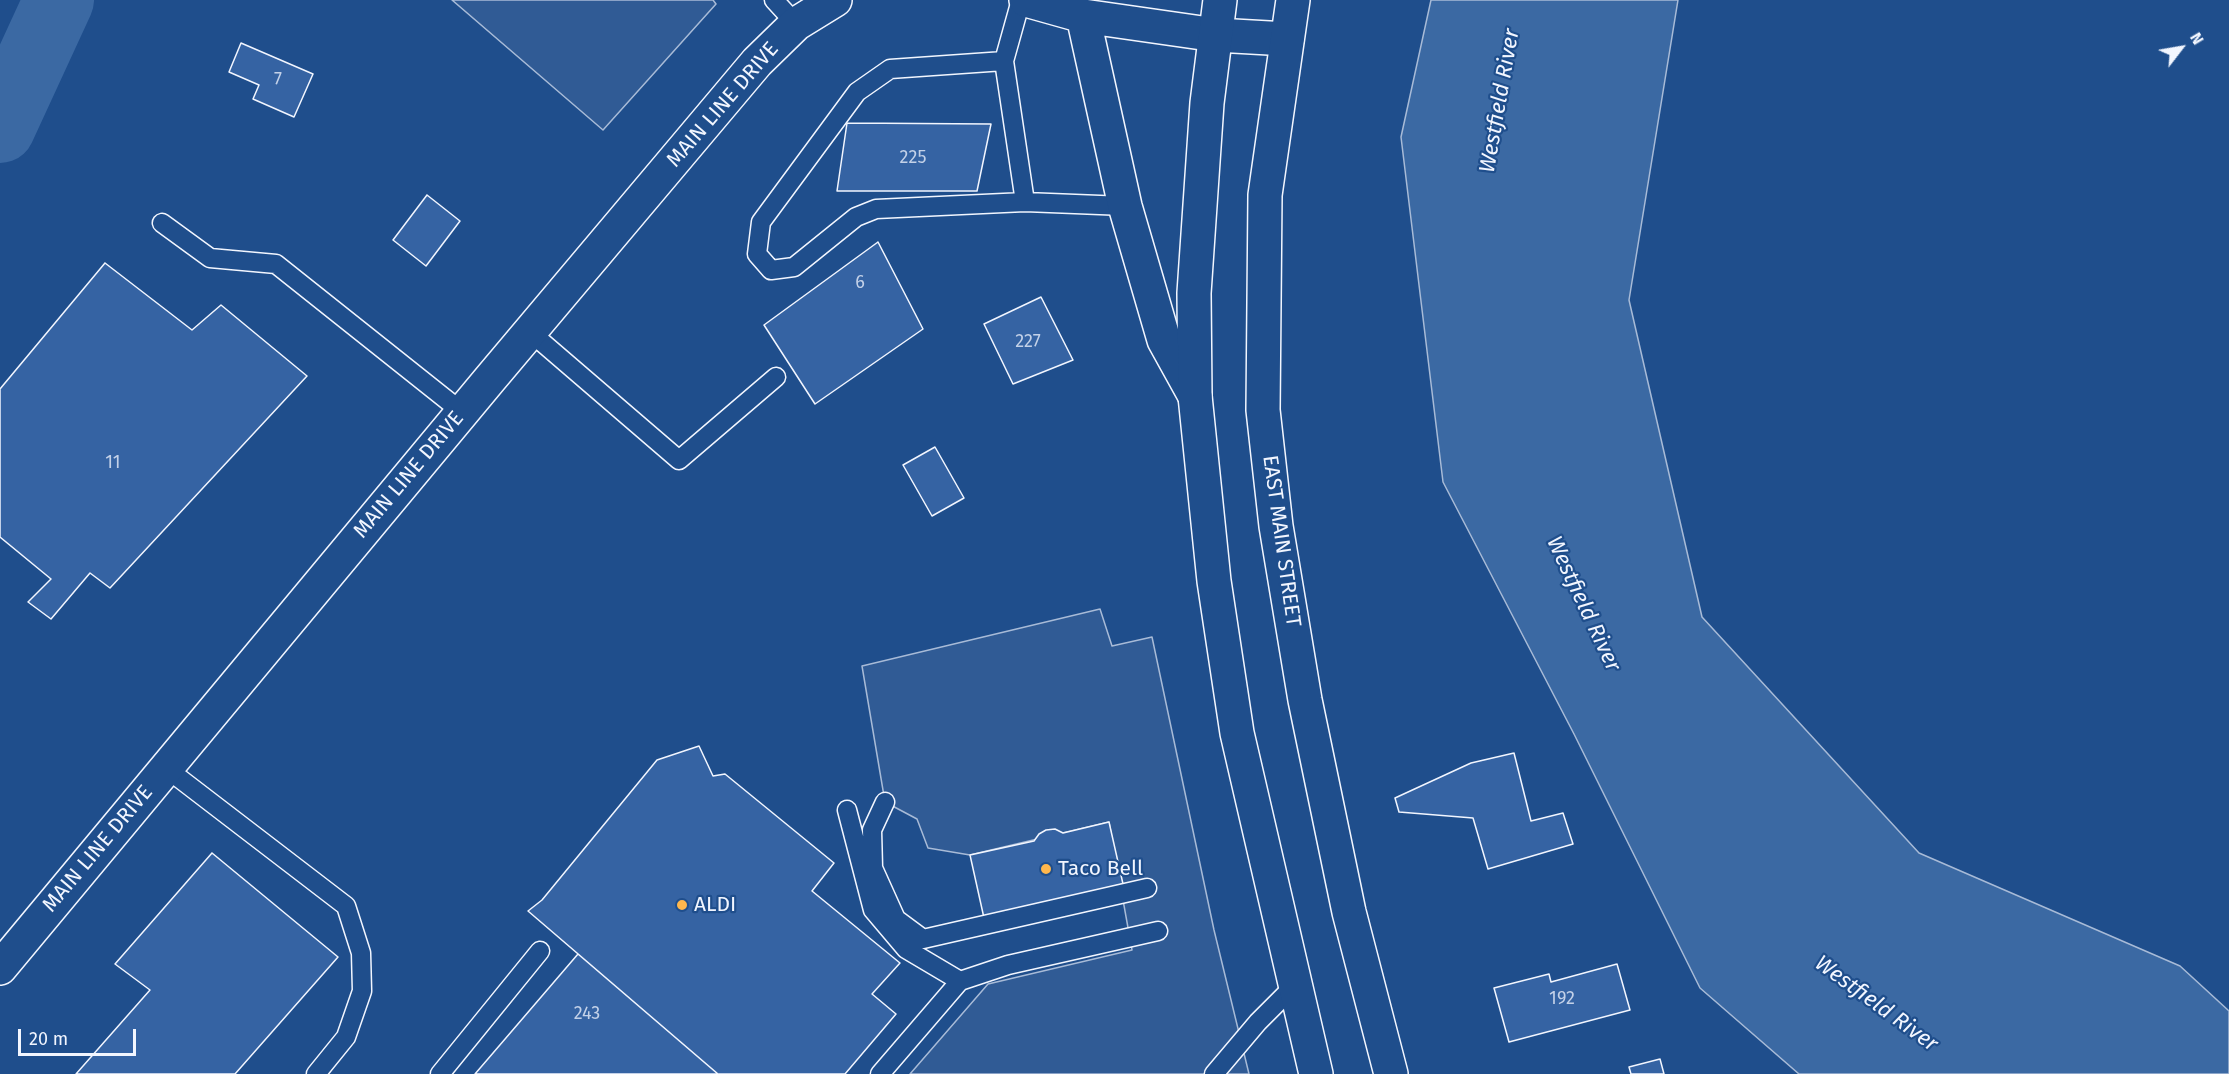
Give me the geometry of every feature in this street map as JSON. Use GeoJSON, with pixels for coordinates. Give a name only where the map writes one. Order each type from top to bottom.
{"type":"FeatureCollection","features":[{"type":"Feature","properties":{"kind":"main road","name":"MAIN LINE DRIVE"},"geometry":{"type":"LineString","coordinates":[[0,968],[462,412],[757,62],[796,24],[835,0]]}},
{"type":"Feature","properties":{"kind":"main road"},"geometry":{"type":"LineString","coordinates":[[1026,0],[1083,8],[1216,35],[1287,39]]}},
{"type":"Feature","properties":{"kind":"main road"},"geometry":{"type":"LineString","coordinates":[[1220,0],[1207,103],[1194,293],[1195,396],[1214,581],[1237,733],[1316,1074]]}},
{"type":"Feature","properties":{"kind":"main road","name":"EAST MAIN STREET"},"geometry":{"type":"LineString","coordinates":[[1293,0],[1265,195],[1263,410],[1276,526],[1305,700],[1349,912],[1391,1074]]}},
{"type":"Feature","properties":{"kind":"main road"},"geometry":{"type":"LineString","coordinates":[[1083,8],[1125,206],[1164,340],[1195,396]]}},
{"type":"Feature","properties":{"kind":"lane"},"geometry":{"type":"LineString","coordinates":[[774,0],[796,24]]}},
{"type":"Feature","properties":{"kind":"lane"},"geometry":{"type":"LineString","coordinates":[[1021,0],[1004,61],[1024,202]]}},
{"type":"Feature","properties":{"kind":"lane"},"geometry":{"type":"LineString","coordinates":[[1004,61],[890,69],[857,92],[762,222],[757,254],[771,270],[794,267],[856,216],[876,209],[1024,202],[1125,206]]}},
{"type":"Feature","properties":{"kind":"lane"},"geometry":{"type":"LineString","coordinates":[[162,223],[210,258],[276,264],[462,412]]}},
{"type":"Feature","properties":{"kind":"lane"},"geometry":{"type":"LineString","coordinates":[[530,331],[679,460],[776,377]]}},
{"type":"Feature","properties":{"kind":"lane"},"geometry":{"type":"LineString","coordinates":[[166,768],[345,906],[362,952],[362,991],[346,1038],[316,1074]]}},
{"type":"Feature","properties":{"kind":"lane"},"geometry":{"type":"LineString","coordinates":[[885,802],[872,830],[873,868],[897,919],[923,939],[1148,888]]}},
{"type":"Feature","properties":{"kind":"lane"},"geometry":{"type":"LineString","coordinates":[[847,810],[873,910],[906,949],[960,981]]}},
{"type":"Feature","properties":{"kind":"lane"},"geometry":{"type":"LineString","coordinates":[[880,1074],[960,981],[1008,965],[1158,931]]}},
{"type":"Feature","properties":{"kind":"lane"},"geometry":{"type":"LineString","coordinates":[[440,1074],[540,951]]}},
{"type":"Feature","properties":{"kind":"lane"},"geometry":{"type":"LineString","coordinates":[[1214,1074],[1258,1022],[1294,986]]}},
{"type":"Feature","properties":{"kind":"shaded area"},"geometry":{"type":"Polygon","coordinates":[[[452,0],[713,0],[716,4],[603,130],[452,0]]]}},
{"type":"Feature","properties":{"kind":"shaded area"},"geometry":{"type":"Polygon","coordinates":[[[1100,609],[1112,646],[1152,637],[1214,930],[1249,1074],[910,1074],[988,984],[1132,950],[1109,822],[970,855],[928,848],[917,819],[885,802],[862,666],[1100,609]]]}},
{"type":"Feature","properties":{"kind":"water","name":"Westfield River"},"geometry":{"type":"Polygon","coordinates":[[[1431,0],[1678,0],[1629,300],[1702,617],[1919,853],[2180,966],[2229,1011],[2229,1074],[1799,1074],[1700,988],[1574,734],[1443,482],[1401,137],[1431,0]]]}},
{"type":"Feature","properties":{"kind":"building"},"geometry":{"type":"Polygon","coordinates":[[[241,43],[313,74],[294,117],[253,99],[259,85],[229,72],[241,43]]]}},
{"type":"Feature","properties":{"kind":"building"},"geometry":{"type":"Polygon","coordinates":[[[847,123],[991,124],[977,191],[837,191],[847,123]]]}},
{"type":"Feature","properties":{"kind":"building"},"geometry":{"type":"Polygon","coordinates":[[[427,195],[460,221],[426,266],[393,240],[427,195]]]}},
{"type":"Feature","properties":{"kind":"building"},"geometry":{"type":"Polygon","coordinates":[[[878,242],[923,329],[815,404],[764,325],[878,242]]]}},
{"type":"Feature","properties":{"kind":"building"},"geometry":{"type":"Polygon","coordinates":[[[105,263],[192,330],[221,305],[307,376],[110,588],[90,573],[51,619],[28,602],[51,579],[0,537],[0,389],[105,263]]]}},
{"type":"Feature","properties":{"kind":"building"},"geometry":{"type":"Polygon","coordinates":[[[1041,297],[1073,360],[1013,384],[984,324],[1041,297]]]}},
{"type":"Feature","properties":{"kind":"building"},"geometry":{"type":"Polygon","coordinates":[[[935,447],[964,498],[932,516],[903,465],[935,447]]]}},
{"type":"Feature","properties":{"kind":"building","name":"ALDI"},"geometry":{"type":"Polygon","coordinates":[[[699,746],[713,776],[725,774],[834,863],[812,891],[900,963],[872,994],[896,1014],[845,1074],[718,1074],[528,911],[542,900],[657,760],[699,746]]]}},
{"type":"Feature","properties":{"kind":"building"},"geometry":{"type":"Polygon","coordinates":[[[1514,753],[1531,821],[1563,813],[1573,844],[1488,869],[1473,818],[1399,812],[1395,798],[1471,763],[1514,753]]]}},
{"type":"Feature","properties":{"kind":"building","name":"Taco Bell"},"geometry":{"type":"Polygon","coordinates":[[[1109,822],[1123,884],[984,918],[970,855],[1034,841],[1046,830],[1055,829],[1063,833],[1109,822]]]}},
{"type":"Feature","properties":{"kind":"building"},"geometry":{"type":"Polygon","coordinates":[[[212,853],[338,957],[235,1074],[76,1074],[150,990],[115,964],[212,853]]]}},
{"type":"Feature","properties":{"kind":"building"},"geometry":{"type":"Polygon","coordinates":[[[578,954],[718,1074],[475,1074],[578,954]]]}},
{"type":"Feature","properties":{"kind":"building"},"geometry":{"type":"Polygon","coordinates":[[[1617,964],[1630,1010],[1509,1042],[1494,988],[1549,974],[1551,982],[1617,964]]]}},
{"type":"Feature","properties":{"kind":"building"},"geometry":{"type":"Polygon","coordinates":[[[1660,1059],[1664,1074],[1631,1074],[1629,1067],[1660,1059]]]}},
{"type":"Feature","properties":{"kind":"waterway"},"geometry":{"type":"LineString","coordinates":[[0,128],[59,0]]}},
{"type":"Feature","properties":{"kind":"place","name":"Taco Bell"},"geometry":{"type":"Point","coordinates":[1046,869]}},
{"type":"Feature","properties":{"kind":"place","name":"ALDI"},"geometry":{"type":"Point","coordinates":[682,905]}}]}
